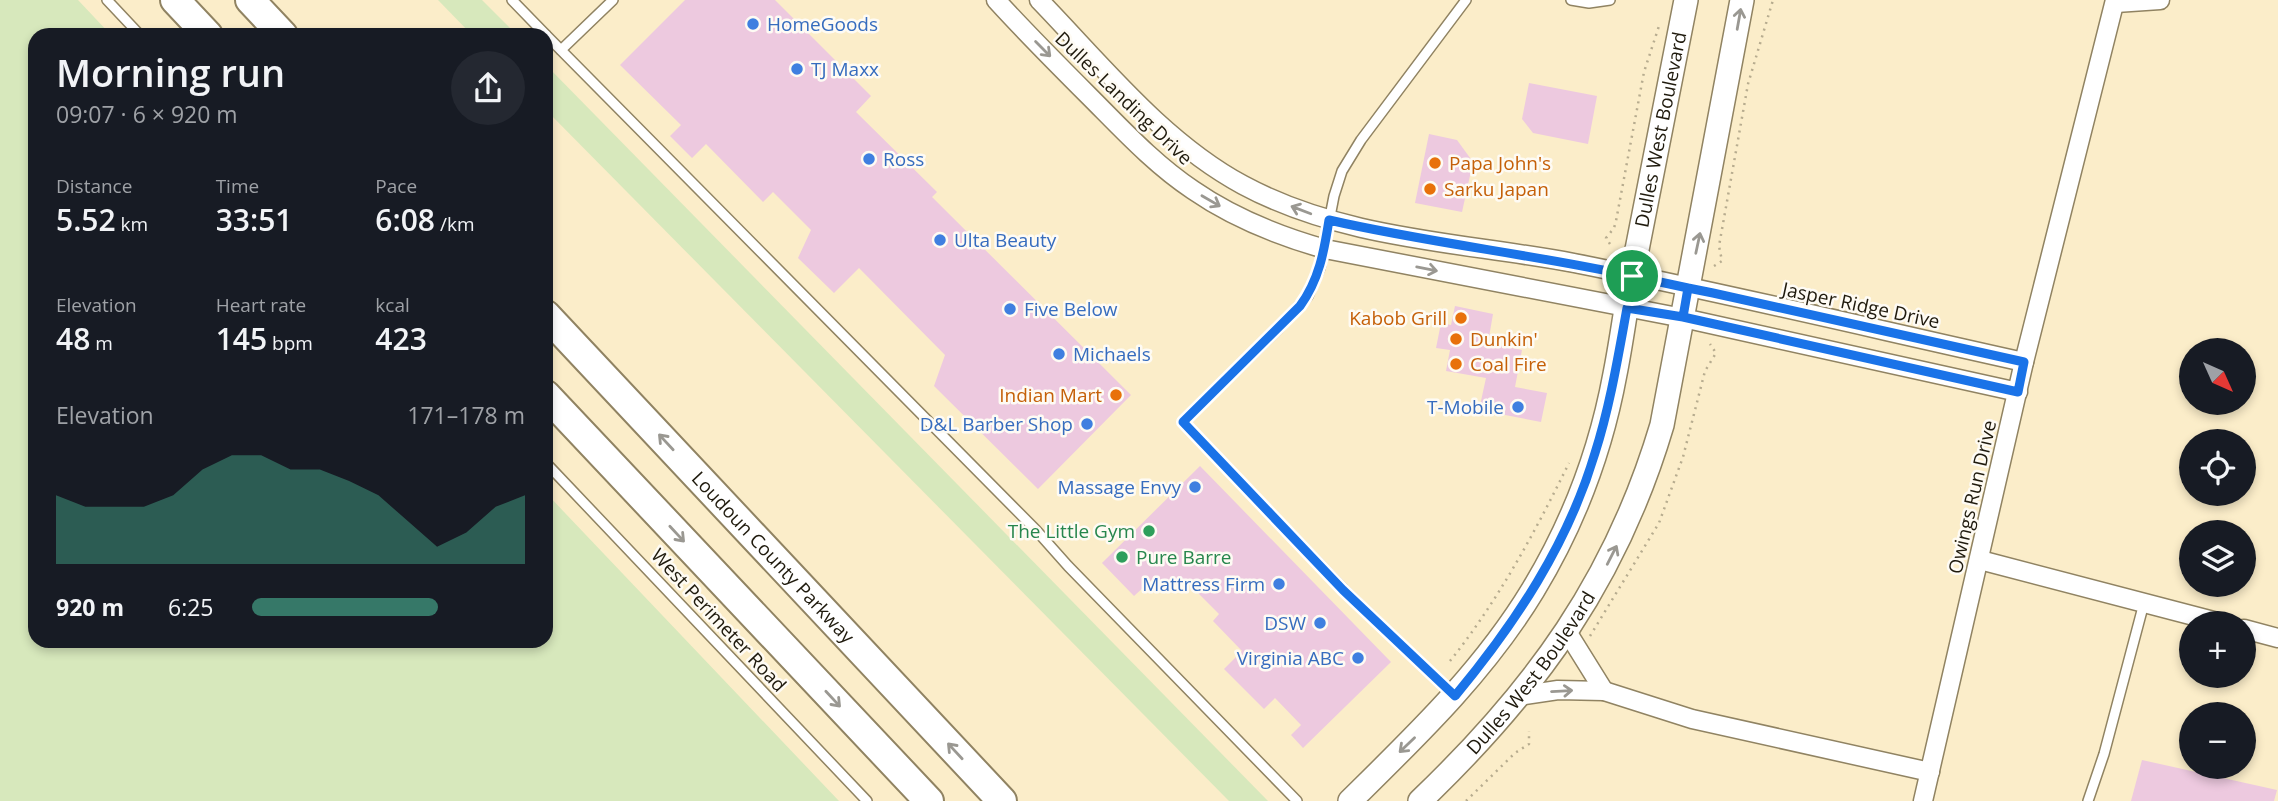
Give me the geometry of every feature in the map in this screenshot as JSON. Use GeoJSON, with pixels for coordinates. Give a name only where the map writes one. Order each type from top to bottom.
{"type":"FeatureCollection","features":[{"type":"Feature","properties":{"kind":"main road"},"geometry":{"type":"LineString","coordinates":[[175,0],[201,28]]}},
{"type":"Feature","properties":{"kind":"main road"},"geometry":{"type":"LineString","coordinates":[[250,0],[276,28]]}},
{"type":"Feature","properties":{"kind":"main road","name":"Loudoun County Parkway"},"geometry":{"type":"LineString","coordinates":[[553,322],[1002,801]]}},
{"type":"Feature","properties":{"kind":"main road"},"geometry":{"type":"LineString","coordinates":[[553,402],[929,801]]}},
{"type":"Feature","properties":{"kind":"street","name":"Dulles Landing Drive"},"geometry":{"type":"LineString","coordinates":[[996,0],[1122,130],[1194,191],[1246,220],[1291,239],[1325,249],[1683,317]]}},
{"type":"Feature","properties":{"kind":"street","name":"Dulles Landing Drive"},"geometry":{"type":"LineString","coordinates":[[1039,0],[1159,124],[1188,149],[1243,186],[1329,220],[1388,234],[1572,263],[1688,288]]}},
{"type":"Feature","properties":{"kind":"street","name":"Dulles West Boulevard"},"geometry":{"type":"LineString","coordinates":[[1350,801],[1455,696],[1507,630],[1533,590],[1573,512],[1595,455],[1605,417],[1686,0]]}},
{"type":"Feature","properties":{"kind":"street","name":"Dulles West Boulevard"},"geometry":{"type":"LineString","coordinates":[[1420,801],[1464,758],[1520,696],[1550,656],[1612,556],[1649,468],[1662,425],[1742,0]]}},
{"type":"Feature","properties":{"kind":"street"},"geometry":{"type":"LineString","coordinates":[[2115,2],[2160,0]]}},
{"type":"Feature","properties":{"kind":"street","name":"Owings Run Drive"},"geometry":{"type":"LineString","coordinates":[[1923,801],[2024,362],[2115,2]]}},
{"type":"Feature","properties":{"kind":"street","name":"Jasper Ridge Drive"},"geometry":{"type":"LineString","coordinates":[[1688,288],[2024,362]]}},
{"type":"Feature","properties":{"kind":"street"},"geometry":{"type":"LineString","coordinates":[[1683,317],[2018,392]]}},
{"type":"Feature","properties":{"kind":"street"},"geometry":{"type":"LineString","coordinates":[[1980,560],[2179,612]]}},
{"type":"Feature","properties":{"kind":"street"},"geometry":{"type":"LineString","coordinates":[[1566,630],[1604,691]]}},
{"type":"Feature","properties":{"kind":"street"},"geometry":{"type":"LineString","coordinates":[[2256,632],[2278,638]]}},
{"type":"Feature","properties":{"kind":"street"},"geometry":{"type":"LineString","coordinates":[[1520,696],[1558,691],[1604,691],[1692,719],[1930,772]]}},
{"type":"Feature","properties":{"kind":"lane"},"geometry":{"type":"LineString","coordinates":[[107,0],[134,28]]}},
{"type":"Feature","properties":{"kind":"lane"},"geometry":{"type":"LineString","coordinates":[[512,0],[539,28]]}},
{"type":"Feature","properties":{"kind":"lane"},"geometry":{"type":"LineString","coordinates":[[561,50],[613,0]]}},
{"type":"Feature","properties":{"kind":"lane"},"geometry":{"type":"LineString","coordinates":[[1455,696],[1343,590],[1183,422],[1300,306],[1313,285],[1325,249],[1337,184],[1348,159],[1466,0]]}},
{"type":"Feature","properties":{"kind":"lane"},"geometry":{"type":"LineString","coordinates":[[1571,0],[1589,3],[1610,0]]}},
{"type":"Feature","properties":{"kind":"lane"},"geometry":{"type":"LineString","coordinates":[[553,42],[1036,530],[1297,801]]}},
{"type":"Feature","properties":{"kind":"lane","name":"West Perimeter Road"},"geometry":{"type":"LineString","coordinates":[[553,470],[867,801]]}},
{"type":"Feature","properties":{"kind":"lane"},"geometry":{"type":"LineString","coordinates":[[2088,801],[2104,754],[2144,603]]}},
{"type":"Feature","properties":{"kind":"path"},"geometry":{"type":"LineString","coordinates":[[1714,266],[1722,261],[1719,246],[1748,84],[1773,0]]}},
{"type":"Feature","properties":{"kind":"path"},"geometry":{"type":"LineString","coordinates":[[1610,244],[1606,238],[1616,221],[1644,72],[1660,24]]}},
{"type":"Feature","properties":{"kind":"path"},"geometry":{"type":"LineString","coordinates":[[1450,661],[1486,613],[1570,462]]}},
{"type":"Feature","properties":{"kind":"path"},"geometry":{"type":"LineString","coordinates":[[1466,801],[1515,753],[1529,744],[1529,731]]}},
{"type":"Feature","properties":{"kind":"green space"},"geometry":{"type":"Polygon","coordinates":[[[0,0],[78,0],[104,28],[28,28],[28,648],[553,648],[553,500],[839,801],[0,801],[0,0]]]}},
{"type":"Feature","properties":{"kind":"green space"},"geometry":{"type":"Polygon","coordinates":[[[438,0],[482,0],[510,28],[465,28],[438,0]]]}},
{"type":"Feature","properties":{"kind":"green space"},"geometry":{"type":"Polygon","coordinates":[[[553,72],[1268,801],[1229,801],[553,117],[553,72]]]}},
{"type":"Feature","properties":{"kind":"building"},"geometry":{"type":"Polygon","coordinates":[[[685,0],[775,0],[871,96],[856,112],[937,192],[932,197],[1131,395],[1038,489],[934,386],[945,355],[859,268],[834,293],[798,258],[811,230],[773,192],[763,202],[706,144],[692,158],[670,136],[681,125],[620,65],[685,0]]]}},
{"type":"Feature","properties":{"kind":"building"},"geometry":{"type":"Polygon","coordinates":[[[1529,83],[1597,96],[1588,144],[1533,133],[1522,119],[1529,83]]]}},
{"type":"Feature","properties":{"kind":"building"},"geometry":{"type":"Polygon","coordinates":[[[1429,134],[1457,140],[1473,162],[1462,212],[1415,203],[1429,134]]]}},
{"type":"Feature","properties":{"kind":"building"},"geometry":{"type":"Polygon","coordinates":[[[1455,306],[1493,314],[1488,343],[1522,350],[1515,387],[1547,393],[1541,422],[1479,410],[1486,378],[1446,371],[1450,350],[1436,348],[1441,323],[1451,325],[1455,306]]]}},
{"type":"Feature","properties":{"kind":"building"},"geometry":{"type":"Polygon","coordinates":[[[1200,466],[1391,662],[1303,748],[1291,735],[1301,725],[1275,698],[1264,709],[1224,669],[1242,651],[1213,621],[1219,614],[1187,582],[1166,586],[1156,576],[1134,596],[1102,563],[1200,466]]]}},
{"type":"Feature","properties":{"kind":"building"},"geometry":{"type":"Polygon","coordinates":[[[2142,760],[2179,768],[2179,779],[2228,779],[2277,790],[2274,801],[2131,801],[2142,760]]]}},
{"type":"Feature","properties":{"kind":"place","name":"HomeGoods"},"geometry":{"type":"Point","coordinates":[753,24]}},
{"type":"Feature","properties":{"kind":"place","name":"TJ Maxx"},"geometry":{"type":"Point","coordinates":[797,69]}},
{"type":"Feature","properties":{"kind":"place","name":"Ross"},"geometry":{"type":"Point","coordinates":[869,159]}},
{"type":"Feature","properties":{"kind":"place","name":"Papa John's"},"geometry":{"type":"Point","coordinates":[1435,163]}},
{"type":"Feature","properties":{"kind":"place","name":"Sarku Japan"},"geometry":{"type":"Point","coordinates":[1430,189]}},
{"type":"Feature","properties":{"kind":"place","name":"Ulta Beauty"},"geometry":{"type":"Point","coordinates":[940,240]}},
{"type":"Feature","properties":{"kind":"place","name":"Five Below"},"geometry":{"type":"Point","coordinates":[1010,309]}},
{"type":"Feature","properties":{"kind":"place","name":"Kabob Grill"},"geometry":{"type":"Point","coordinates":[1461,318]}},
{"type":"Feature","properties":{"kind":"place","name":"Dunkin'"},"geometry":{"type":"Point","coordinates":[1456,339]}},
{"type":"Feature","properties":{"kind":"place","name":"Michaels"},"geometry":{"type":"Point","coordinates":[1059,354]}},
{"type":"Feature","properties":{"kind":"place","name":"Coal Fire"},"geometry":{"type":"Point","coordinates":[1456,364]}},
{"type":"Feature","properties":{"kind":"place","name":"Indian Mart"},"geometry":{"type":"Point","coordinates":[1116,395]}},
{"type":"Feature","properties":{"kind":"place","name":"T-Mobile"},"geometry":{"type":"Point","coordinates":[1518,407]}},
{"type":"Feature","properties":{"kind":"place","name":"D&L Barber Shop"},"geometry":{"type":"Point","coordinates":[1087,424]}},
{"type":"Feature","properties":{"kind":"place","name":"Massage Envy"},"geometry":{"type":"Point","coordinates":[1195,487]}},
{"type":"Feature","properties":{"kind":"place","name":"The Little Gym"},"geometry":{"type":"Point","coordinates":[1149,531]}},
{"type":"Feature","properties":{"kind":"place","name":"Pure Barre"},"geometry":{"type":"Point","coordinates":[1122,557]}},
{"type":"Feature","properties":{"kind":"place","name":"Mattress Firm"},"geometry":{"type":"Point","coordinates":[1279,584]}},
{"type":"Feature","properties":{"kind":"place","name":"DSW"},"geometry":{"type":"Point","coordinates":[1320,623]}},
{"type":"Feature","properties":{"kind":"place","name":"Virginia ABC"},"geometry":{"type":"Point","coordinates":[1358,658]}},
{"type":"Feature","properties":{"kind":"route"},"geometry":{"type":"LineString","coordinates":[[1632,276],[1572,263],[1388,234],[1329,220],[1320,268],[1308,296],[1183,422],[1343,590],[1455,696],[1507,630],[1533,590],[1566,528],[1595,455],[1615,376],[1627,308],[1683,317],[1688,288],[1713,293],[2024,362],[2018,392],[1683,317],[1688,288],[1632,276]]}}]}
